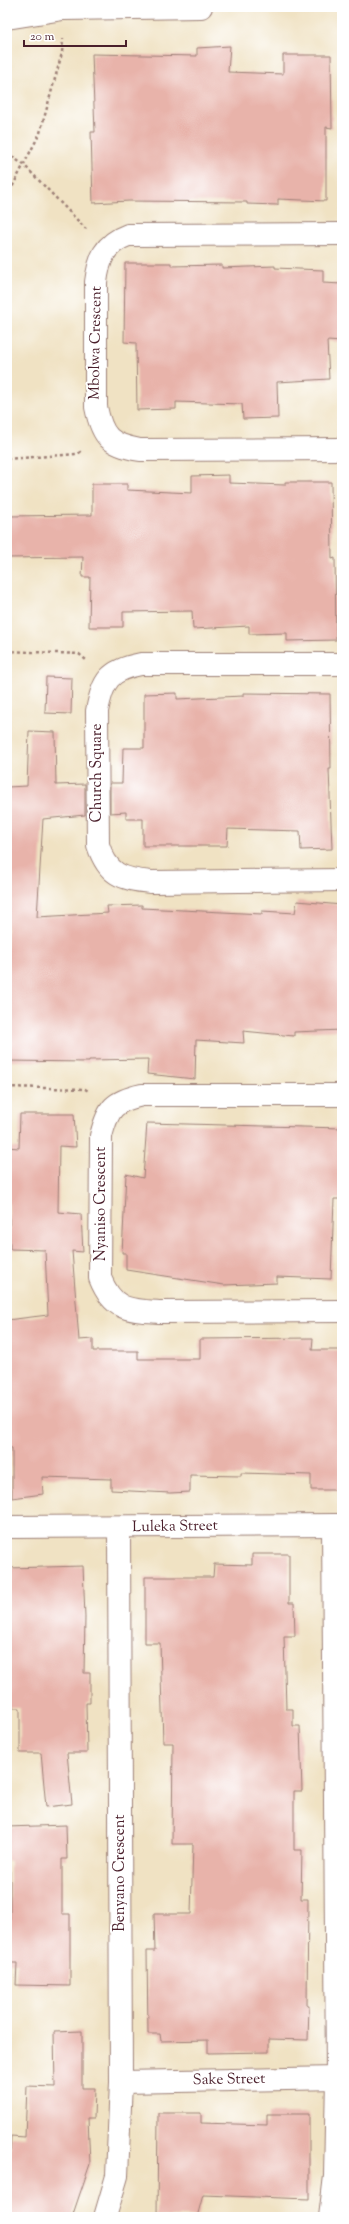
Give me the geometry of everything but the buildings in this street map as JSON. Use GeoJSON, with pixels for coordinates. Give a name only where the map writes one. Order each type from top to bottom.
{"type":"FeatureCollection","features":[{"type":"Feature","properties":{"kind":"street"},"geometry":{"type":"LineString","coordinates":[[7,18],[63,9],[201,7]]}},
{"type":"Feature","properties":{"kind":"street","name":"Mbolwa Crescent"},"geometry":{"type":"LineString","coordinates":[[107,438],[99,426],[96,407],[96,282],[98,266],[105,251],[115,240],[128,236],[342,234]]}},
{"type":"Feature","properties":{"kind":"street"},"geometry":{"type":"LineString","coordinates":[[107,438],[121,447],[140,450],[342,449]]}},
{"type":"Feature","properties":{"kind":"street"},"geometry":{"type":"LineString","coordinates":[[109,677],[123,667],[141,664],[342,664]]}},
{"type":"Feature","properties":{"kind":"street","name":"Church Square"},"geometry":{"type":"LineString","coordinates":[[109,677],[100,693],[97,711],[98,845],[104,862],[114,873],[130,880],[151,882],[342,880]]}},
{"type":"Feature","properties":{"kind":"street"},"geometry":{"type":"LineString","coordinates":[[112,1107],[124,1099],[142,1095],[342,1095]]}},
{"type":"Feature","properties":{"kind":"street","name":"Nyaniso Crescent"},"geometry":{"type":"LineString","coordinates":[[112,1107],[105,1121],[101,1136],[100,1278],[106,1294],[117,1304],[135,1311],[159,1312],[342,1311]]}},
{"type":"Feature","properties":{"kind":"street"},"geometry":{"type":"LineString","coordinates":[[330,2217],[335,2176],[337,2078],[337,1525]]}},
{"type":"Feature","properties":{"kind":"street","name":"Luleka Street"},"geometry":{"type":"LineString","coordinates":[[7,1527],[337,1525]]}},
{"type":"Feature","properties":{"kind":"street","name":"Benyano Crescent"},"geometry":{"type":"LineString","coordinates":[[105,2217],[117,2176],[121,2082],[119,1527]]}},
{"type":"Feature","properties":{"kind":"street","name":"Sake Street"},"geometry":{"type":"LineString","coordinates":[[121,2082],[337,2078]]}},
{"type":"Feature","properties":{"kind":"path"},"geometry":{"type":"LineString","coordinates":[[7,197],[40,133],[62,54],[63,9]]}},
{"type":"Feature","properties":{"kind":"path"},"geometry":{"type":"LineString","coordinates":[[7,152],[24,165],[105,251]]}},
{"type":"Feature","properties":{"kind":"path"},"geometry":{"type":"LineString","coordinates":[[7,459],[76,454],[107,438]]}},
{"type":"Feature","properties":{"kind":"path"},"geometry":{"type":"LineString","coordinates":[[7,651],[79,654],[109,677]]}},
{"type":"Feature","properties":{"kind":"path"},"geometry":{"type":"LineString","coordinates":[[7,1087],[85,1089],[112,1107]]}}]}
